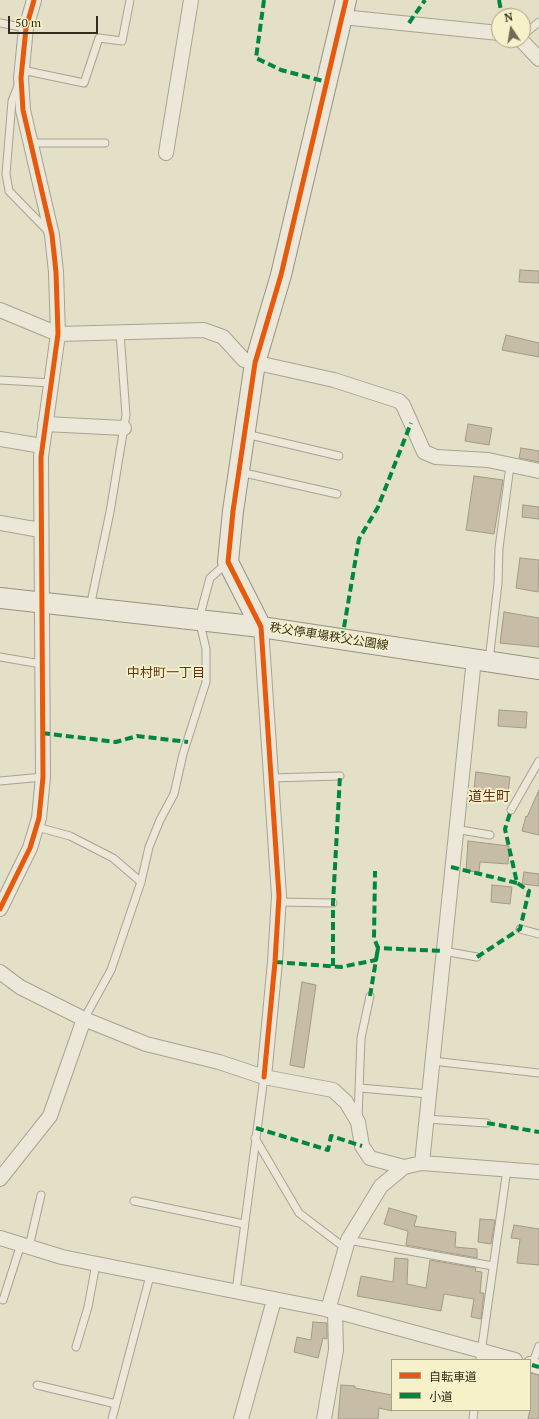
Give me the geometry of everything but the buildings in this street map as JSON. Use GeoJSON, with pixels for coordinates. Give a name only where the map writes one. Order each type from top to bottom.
{"type":"FeatureCollection","features":[{"type":"Feature","properties":{"kind":"street"},"geometry":{"type":"LineString","coordinates":[[0,909],[30,848],[37,827],[43,777],[40,603],[42,446],[58,334],[56,272],[52,235],[23,110],[22,74],[26,28],[34,0]]}},
{"type":"Feature","properties":{"kind":"street"},"geometry":{"type":"LineString","coordinates":[[166,153],[191,0]]}},
{"type":"Feature","properties":{"kind":"street"},"geometry":{"type":"LineString","coordinates":[[264,1077],[275,962],[278,902],[271,778],[260,627],[228,562],[233,512],[246,434],[255,363],[281,275],[344,8],[491,32]]}},
{"type":"Feature","properties":{"kind":"street"},"geometry":{"type":"LineString","coordinates":[[529,48],[539,58]]}},
{"type":"Feature","properties":{"kind":"street"},"geometry":{"type":"LineString","coordinates":[[0,310],[58,334],[204,330],[223,337],[244,360],[334,380],[399,401],[403,405],[424,452],[436,457],[488,460],[510,466],[539,471]]}},
{"type":"Feature","properties":{"kind":"street"},"geometry":{"type":"LineString","coordinates":[[45,424],[124,428]]}},
{"type":"Feature","properties":{"kind":"street"},"geometry":{"type":"LineString","coordinates":[[0,439],[42,446]]}},
{"type":"Feature","properties":{"kind":"street"},"geometry":{"type":"LineString","coordinates":[[0,523],[40,530]]}},
{"type":"Feature","properties":{"kind":"street","name":"秩父停車場秩父公園線"},"geometry":{"type":"LineString","coordinates":[[0,598],[260,627],[539,669]]}},
{"type":"Feature","properties":{"kind":"street"},"geometry":{"type":"LineString","coordinates":[[422,1163],[455,829],[482,660]]}},
{"type":"Feature","properties":{"kind":"street"},"geometry":{"type":"LineString","coordinates":[[0,972],[20,987],[84,1019],[146,1044],[220,1062],[264,1077],[333,1090],[346,1102],[358,1122],[362,1146],[370,1158],[404,1167]]}},
{"type":"Feature","properties":{"kind":"street"},"geometry":{"type":"LineString","coordinates":[[0,1179],[50,1116],[84,1019]]}},
{"type":"Feature","properties":{"kind":"street"},"geometry":{"type":"LineString","coordinates":[[324,1419],[336,1350],[332,1311],[346,1244],[381,1186],[404,1167],[422,1163],[539,1170]]}},
{"type":"Feature","properties":{"kind":"street"},"geometry":{"type":"LineString","coordinates":[[0,1238],[62,1257],[150,1276],[236,1291],[332,1311],[481,1356],[506,1359]]}},
{"type":"Feature","properties":{"kind":"street"},"geometry":{"type":"LineString","coordinates":[[241,1419],[274,1300]]}},
{"type":"Feature","properties":{"kind":"lane"},"geometry":{"type":"LineString","coordinates":[[52,235],[9,190],[6,174],[12,101],[22,74],[84,83],[99,38],[122,41],[130,0]]}},
{"type":"Feature","properties":{"kind":"lane"},"geometry":{"type":"LineString","coordinates":[[0,22],[26,28]]}},
{"type":"Feature","properties":{"kind":"lane"},"geometry":{"type":"LineString","coordinates":[[531,28],[539,22]]}},
{"type":"Feature","properties":{"kind":"lane"},"geometry":{"type":"LineString","coordinates":[[31,143],[105,143]]}},
{"type":"Feature","properties":{"kind":"lane"},"geometry":{"type":"LineString","coordinates":[[89,608],[110,512],[126,416],[120,333]]}},
{"type":"Feature","properties":{"kind":"lane"},"geometry":{"type":"LineString","coordinates":[[0,380],[51,383]]}},
{"type":"Feature","properties":{"kind":"lane"},"geometry":{"type":"LineString","coordinates":[[246,434],[339,456]]}},
{"type":"Feature","properties":{"kind":"lane"},"geometry":{"type":"LineString","coordinates":[[482,660],[498,583],[499,548],[510,466]]}},
{"type":"Feature","properties":{"kind":"lane"},"geometry":{"type":"LineString","coordinates":[[239,472],[337,494]]}},
{"type":"Feature","properties":{"kind":"lane"},"geometry":{"type":"LineString","coordinates":[[84,1019],[111,970],[141,882],[149,848],[160,820],[174,794],[183,754],[206,682],[206,649],[199,619],[210,578],[228,562]]}},
{"type":"Feature","properties":{"kind":"lane"},"geometry":{"type":"LineString","coordinates":[[0,657],[41,664]]}},
{"type":"Feature","properties":{"kind":"lane"},"geometry":{"type":"LineString","coordinates":[[511,810],[539,760]]}},
{"type":"Feature","properties":{"kind":"lane"},"geometry":{"type":"LineString","coordinates":[[271,778],[340,776]]}},
{"type":"Feature","properties":{"kind":"lane"},"geometry":{"type":"LineString","coordinates":[[0,781],[43,777]]}},
{"type":"Feature","properties":{"kind":"lane"},"geometry":{"type":"LineString","coordinates":[[37,827],[70,836],[113,858],[141,882]]}},
{"type":"Feature","properties":{"kind":"lane"},"geometry":{"type":"LineString","coordinates":[[455,829],[490,835]]}},
{"type":"Feature","properties":{"kind":"lane"},"geometry":{"type":"LineString","coordinates":[[278,902],[333,903]]}},
{"type":"Feature","properties":{"kind":"lane"},"geometry":{"type":"LineString","coordinates":[[520,929],[539,934]]}},
{"type":"Feature","properties":{"kind":"lane"},"geometry":{"type":"LineString","coordinates":[[443,951],[476,957]]}},
{"type":"Feature","properties":{"kind":"lane"},"geometry":{"type":"LineString","coordinates":[[358,1122],[361,1038],[370,996]]}},
{"type":"Feature","properties":{"kind":"lane"},"geometry":{"type":"LineString","coordinates":[[432,1061],[539,1073]]}},
{"type":"Feature","properties":{"kind":"lane"},"geometry":{"type":"LineString","coordinates":[[236,1291],[264,1077]]}},
{"type":"Feature","properties":{"kind":"lane"},"geometry":{"type":"LineString","coordinates":[[360,1088],[428,1094]]}},
{"type":"Feature","properties":{"kind":"lane"},"geometry":{"type":"LineString","coordinates":[[426,1118],[487,1123]]}},
{"type":"Feature","properties":{"kind":"lane"},"geometry":{"type":"LineString","coordinates":[[255,1138],[299,1213],[346,1244],[493,1266]]}},
{"type":"Feature","properties":{"kind":"lane"},"geometry":{"type":"LineString","coordinates":[[481,1356],[507,1169]]}},
{"type":"Feature","properties":{"kind":"lane"},"geometry":{"type":"LineString","coordinates":[[3,1300],[26,1245],[41,1195]]}},
{"type":"Feature","properties":{"kind":"lane"},"geometry":{"type":"LineString","coordinates":[[134,1201],[244,1224]]}},
{"type":"Feature","properties":{"kind":"lane"},"geometry":{"type":"LineString","coordinates":[[76,1347],[88,1307],[96,1264]]}},
{"type":"Feature","properties":{"kind":"lane"},"geometry":{"type":"LineString","coordinates":[[112,1419],[150,1276]]}},
{"type":"Feature","properties":{"kind":"lane"},"geometry":{"type":"LineString","coordinates":[[534,1365],[539,1346]]}},
{"type":"Feature","properties":{"kind":"lane"},"geometry":{"type":"LineString","coordinates":[[37,1385],[116,1404]]}},
{"type":"Feature","properties":{"kind":"marked path"},"geometry":{"type":"LineString","coordinates":[[264,0],[256,58],[281,70],[327,82]]}},
{"type":"Feature","properties":{"kind":"marked path"},"geometry":{"type":"LineString","coordinates":[[409,23],[425,0]]}},
{"type":"Feature","properties":{"kind":"marked path"},"geometry":{"type":"LineString","coordinates":[[499,0],[500,8]]}},
{"type":"Feature","properties":{"kind":"marked path"},"geometry":{"type":"LineString","coordinates":[[342,639],[359,539],[378,507],[411,423]]}},
{"type":"Feature","properties":{"kind":"marked path"},"geometry":{"type":"LineString","coordinates":[[42,733],[116,742],[137,736],[188,742]]}},
{"type":"Feature","properties":{"kind":"marked path"},"geometry":{"type":"LineString","coordinates":[[333,966],[333,903],[340,776]]}},
{"type":"Feature","properties":{"kind":"marked path"},"geometry":{"type":"LineString","coordinates":[[477,957],[520,929],[529,891],[517,883],[505,829],[511,810]]}},
{"type":"Feature","properties":{"kind":"marked path"},"geometry":{"type":"LineString","coordinates":[[451,867],[517,883]]}},
{"type":"Feature","properties":{"kind":"marked path"},"geometry":{"type":"LineString","coordinates":[[370,996],[378,948],[374,938],[375,871]]}},
{"type":"Feature","properties":{"kind":"marked path"},"geometry":{"type":"LineString","coordinates":[[275,962],[341,967],[376,960],[378,948],[443,951]]}},
{"type":"Feature","properties":{"kind":"marked path"},"geometry":{"type":"LineString","coordinates":[[487,1123],[539,1132]]}},
{"type":"Feature","properties":{"kind":"marked path"},"geometry":{"type":"LineString","coordinates":[[256,1128],[328,1150],[331,1136],[362,1146]]}},
{"type":"Feature","properties":{"kind":"marked path"},"geometry":{"type":"LineString","coordinates":[[532,1365],[539,1367]]}},
{"type":"Feature","properties":{"kind":"cycle path"},"geometry":{"type":"LineString","coordinates":[[0,909],[30,848],[39,818],[43,777],[41,457],[58,334],[56,272],[52,235],[23,110],[21,78],[26,28],[34,0]]}},
{"type":"Feature","properties":{"kind":"cycle path"},"geometry":{"type":"LineString","coordinates":[[264,1077],[275,962],[279,896],[261,627],[228,562],[233,511],[255,363],[281,275],[346,0]]}},
{"type":"Feature","properties":{"kind":"district","name":"中村町一丁目"},"geometry":{"type":"Point","coordinates":[166,673]}},
{"type":"Feature","properties":{"kind":"district","name":"道生町"},"geometry":{"type":"Point","coordinates":[489,797]}}]}
